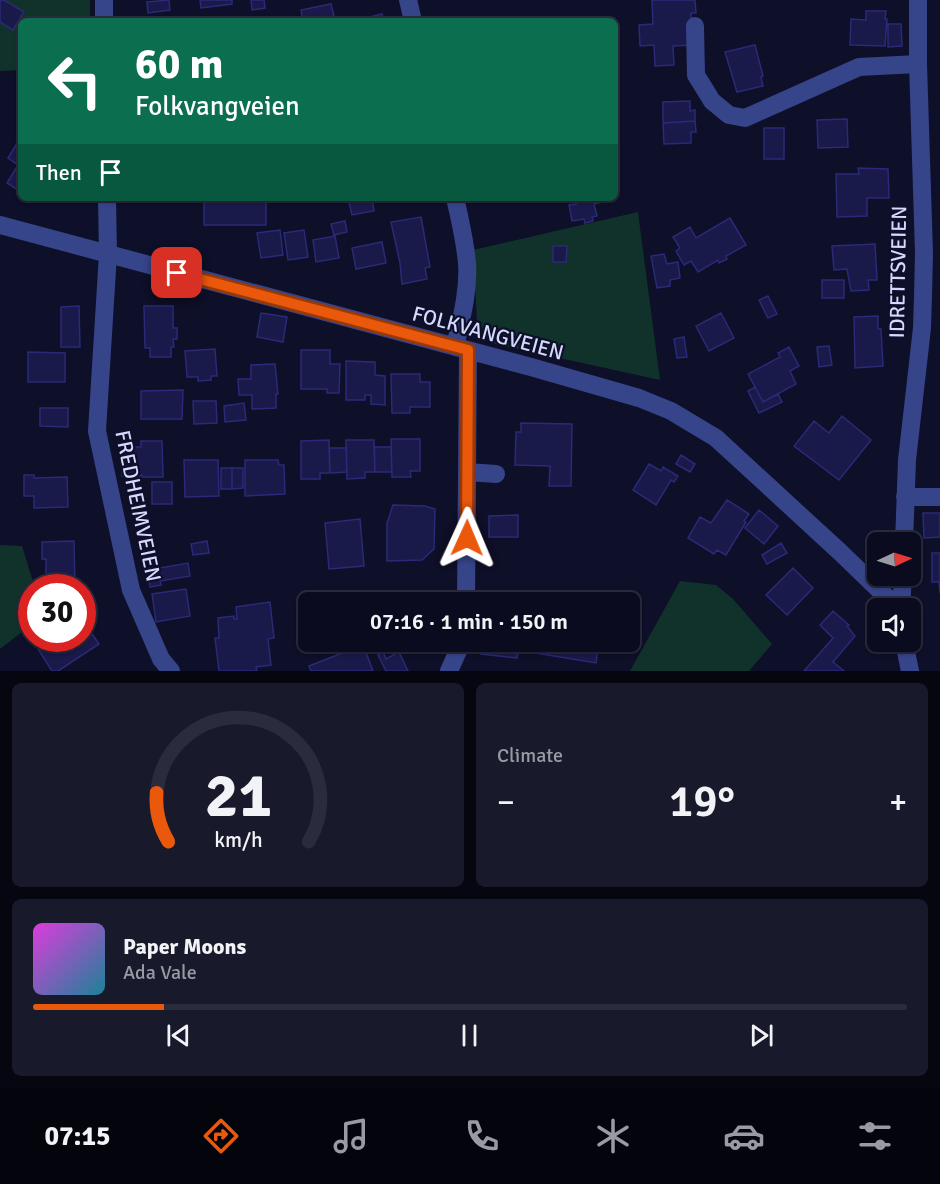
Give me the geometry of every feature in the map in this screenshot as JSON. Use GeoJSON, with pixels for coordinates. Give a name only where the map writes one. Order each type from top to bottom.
{"type":"FeatureCollection","features":[{"type":"Feature","properties":{"kind":"street"},"geometry":{"type":"LineString","coordinates":[[104,0],[104,18]]}},
{"type":"Feature","properties":{"kind":"street"},"geometry":{"type":"LineString","coordinates":[[408,0],[412,18]]}},
{"type":"Feature","properties":{"kind":"street","name":"IDRETTSVEIEN"},"geometry":{"type":"LineString","coordinates":[[904,532],[905,497],[923,296],[918,0]]}},
{"type":"Feature","properties":{"kind":"street"},"geometry":{"type":"LineString","coordinates":[[695,26],[696,75],[712,101],[729,115],[745,118],[860,67],[918,64]]}},
{"type":"Feature","properties":{"kind":"street","name":"FREDHEIMVEIEN"},"geometry":{"type":"LineString","coordinates":[[107,201],[108,254],[97,431],[131,590],[161,659],[171,671]]}},
{"type":"Feature","properties":{"kind":"street"},"geometry":{"type":"LineString","coordinates":[[456,201],[464,241],[467,279],[461,319],[468,472],[466,592]]}},
{"type":"Feature","properties":{"kind":"street","name":"FOLKVANGVEIEN"},"geometry":{"type":"LineString","coordinates":[[0,225],[639,398],[671,411],[716,438],[888,598]]}},
{"type":"Feature","properties":{"kind":"street"},"geometry":{"type":"LineString","coordinates":[[468,472],[496,474]]}},
{"type":"Feature","properties":{"kind":"street"},"geometry":{"type":"LineString","coordinates":[[905,497],[940,497]]}},
{"type":"Feature","properties":{"kind":"street"},"geometry":{"type":"LineString","coordinates":[[449,671],[458,652]]}},
{"type":"Feature","properties":{"kind":"street"},"geometry":{"type":"LineString","coordinates":[[906,652],[910,671]]}},
{"type":"Feature","properties":{"kind":"green space"},"geometry":{"type":"Polygon","coordinates":[[[0,0],[90,0],[90,18],[18,18],[18,70],[0,71],[0,0]]]}},
{"type":"Feature","properties":{"kind":"green space"},"geometry":{"type":"Polygon","coordinates":[[[638,212],[660,380],[495,344],[477,322],[473,250],[638,212]]]}},
{"type":"Feature","properties":{"kind":"green space"},"geometry":{"type":"Polygon","coordinates":[[[0,545],[22,546],[31,574],[18,574],[18,635],[0,649],[0,545]]]}},
{"type":"Feature","properties":{"kind":"green space"},"geometry":{"type":"Polygon","coordinates":[[[680,581],[716,585],[733,599],[772,644],[749,671],[630,671],[680,581]]]}},
{"type":"Feature","properties":{"kind":"building"},"geometry":{"type":"Polygon","coordinates":[[[0,0],[24,12],[18,18],[13,30],[0,22],[0,0]]]}},
{"type":"Feature","properties":{"kind":"building"},"geometry":{"type":"Polygon","coordinates":[[[169,0],[170,10],[148,13],[147,2],[169,0]]]}},
{"type":"Feature","properties":{"kind":"building"},"geometry":{"type":"Polygon","coordinates":[[[200,0],[232,0],[232,4],[201,8],[200,0]]]}},
{"type":"Feature","properties":{"kind":"building"},"geometry":{"type":"Polygon","coordinates":[[[251,0],[264,0],[265,8],[252,10],[251,0]]]}},
{"type":"Feature","properties":{"kind":"building"},"geometry":{"type":"Polygon","coordinates":[[[652,0],[695,0],[696,13],[691,13],[693,45],[673,46],[674,65],[655,66],[654,45],[640,46],[639,25],[653,24],[652,0]]]}},
{"type":"Feature","properties":{"kind":"building"},"geometry":{"type":"Polygon","coordinates":[[[331,4],[334,16],[302,18],[301,10],[331,4]]]}},
{"type":"Feature","properties":{"kind":"building"},"geometry":{"type":"Polygon","coordinates":[[[866,11],[886,11],[885,46],[850,45],[851,19],[866,20],[866,11]]]}},
{"type":"Feature","properties":{"kind":"building"},"geometry":{"type":"Polygon","coordinates":[[[382,14],[383,18],[365,18],[382,14]]]}},
{"type":"Feature","properties":{"kind":"building"},"geometry":{"type":"Polygon","coordinates":[[[888,24],[901,24],[902,46],[888,47],[888,24]]]}},
{"type":"Feature","properties":{"kind":"building"},"geometry":{"type":"Polygon","coordinates":[[[755,45],[763,76],[761,77],[763,86],[737,92],[725,52],[755,45]]]}},
{"type":"Feature","properties":{"kind":"building"},"geometry":{"type":"Polygon","coordinates":[[[690,101],[690,111],[695,110],[695,121],[663,123],[663,102],[690,101]]]}},
{"type":"Feature","properties":{"kind":"building"},"geometry":{"type":"Polygon","coordinates":[[[847,119],[848,147],[818,148],[817,120],[847,119]]]}},
{"type":"Feature","properties":{"kind":"building"},"geometry":{"type":"Polygon","coordinates":[[[695,121],[696,132],[691,132],[691,143],[664,144],[663,123],[695,121]]]}},
{"type":"Feature","properties":{"kind":"building"},"geometry":{"type":"Polygon","coordinates":[[[764,128],[784,128],[784,159],[764,159],[764,128]]]}},
{"type":"Feature","properties":{"kind":"building"},"geometry":{"type":"Polygon","coordinates":[[[18,142],[18,165],[8,158],[18,142]]]}},
{"type":"Feature","properties":{"kind":"building"},"geometry":{"type":"Polygon","coordinates":[[[18,165],[18,190],[7,183],[18,165]]]}},
{"type":"Feature","properties":{"kind":"building"},"geometry":{"type":"Polygon","coordinates":[[[858,168],[888,169],[889,198],[867,198],[867,216],[837,217],[836,174],[859,174],[858,168]]]}},
{"type":"Feature","properties":{"kind":"building"},"geometry":{"type":"Polygon","coordinates":[[[204,201],[266,201],[266,225],[204,225],[204,201]]]}},
{"type":"Feature","properties":{"kind":"building"},"geometry":{"type":"Polygon","coordinates":[[[349,201],[372,201],[374,211],[352,215],[349,201]]]}},
{"type":"Feature","properties":{"kind":"building"},"geometry":{"type":"Polygon","coordinates":[[[576,201],[607,201],[594,204],[597,216],[592,217],[593,221],[585,223],[584,219],[572,221],[569,205],[576,204],[576,201]]]}},
{"type":"Feature","properties":{"kind":"building"},"geometry":{"type":"Polygon","coordinates":[[[421,217],[430,267],[425,268],[427,279],[402,284],[391,222],[421,217]]]}},
{"type":"Feature","properties":{"kind":"building"},"geometry":{"type":"Polygon","coordinates":[[[730,218],[746,245],[726,256],[727,259],[719,263],[718,260],[698,272],[691,261],[684,265],[676,251],[680,248],[673,237],[690,227],[696,238],[730,218]]]}},
{"type":"Feature","properties":{"kind":"building"},"geometry":{"type":"Polygon","coordinates":[[[345,221],[347,232],[334,235],[331,224],[345,221]]]}},
{"type":"Feature","properties":{"kind":"building"},"geometry":{"type":"Polygon","coordinates":[[[280,230],[283,255],[261,258],[257,233],[280,230]]]}},
{"type":"Feature","properties":{"kind":"building"},"geometry":{"type":"Polygon","coordinates":[[[304,230],[308,257],[288,260],[284,233],[304,230]]]}},
{"type":"Feature","properties":{"kind":"building"},"geometry":{"type":"Polygon","coordinates":[[[335,236],[339,258],[316,262],[313,240],[335,236]]]}},
{"type":"Feature","properties":{"kind":"building"},"geometry":{"type":"Polygon","coordinates":[[[382,242],[386,263],[356,269],[352,248],[382,242]]]}},
{"type":"Feature","properties":{"kind":"building"},"geometry":{"type":"Polygon","coordinates":[[[875,244],[877,280],[868,280],[869,290],[851,291],[847,269],[834,270],[832,246],[875,244]]]}},
{"type":"Feature","properties":{"kind":"building"},"geometry":{"type":"Polygon","coordinates":[[[553,246],[567,246],[566,262],[553,262],[553,246]]]}},
{"type":"Feature","properties":{"kind":"building"},"geometry":{"type":"Polygon","coordinates":[[[664,254],[667,264],[678,262],[680,278],[670,280],[670,286],[657,288],[651,256],[664,254]]]}},
{"type":"Feature","properties":{"kind":"building"},"geometry":{"type":"Polygon","coordinates":[[[822,280],[844,280],[844,298],[822,298],[822,280]]]}},
{"type":"Feature","properties":{"kind":"building"},"geometry":{"type":"Polygon","coordinates":[[[768,296],[777,314],[768,318],[759,300],[768,296]]]}},
{"type":"Feature","properties":{"kind":"building"},"geometry":{"type":"Polygon","coordinates":[[[79,306],[80,347],[61,347],[61,307],[79,306]]]}},
{"type":"Feature","properties":{"kind":"building"},"geometry":{"type":"Polygon","coordinates":[[[144,306],[173,306],[173,328],[177,328],[177,339],[173,339],[174,347],[171,347],[171,357],[150,357],[150,348],[145,348],[144,306]]]}},
{"type":"Feature","properties":{"kind":"building"},"geometry":{"type":"Polygon","coordinates":[[[261,313],[287,317],[283,342],[257,337],[261,313]]]}},
{"type":"Feature","properties":{"kind":"building"},"geometry":{"type":"Polygon","coordinates":[[[721,313],[734,338],[709,351],[696,326],[721,313]]]}},
{"type":"Feature","properties":{"kind":"building"},"geometry":{"type":"Polygon","coordinates":[[[878,316],[883,366],[855,368],[854,317],[878,316]]]}},
{"type":"Feature","properties":{"kind":"building"},"geometry":{"type":"Polygon","coordinates":[[[684,337],[687,357],[677,358],[674,339],[684,337]]]}},
{"type":"Feature","properties":{"kind":"building"},"geometry":{"type":"Polygon","coordinates":[[[829,346],[832,365],[819,367],[817,347],[829,346]]]}},
{"type":"Feature","properties":{"kind":"building"},"geometry":{"type":"Polygon","coordinates":[[[789,347],[799,366],[790,371],[796,384],[763,402],[748,374],[780,357],[778,353],[789,347]]]}},
{"type":"Feature","properties":{"kind":"building"},"geometry":{"type":"Polygon","coordinates":[[[215,349],[217,376],[211,376],[211,380],[198,381],[198,377],[187,377],[185,351],[215,349]]]}},
{"type":"Feature","properties":{"kind":"building"},"geometry":{"type":"Polygon","coordinates":[[[301,350],[330,350],[330,364],[340,364],[339,393],[327,393],[327,389],[301,389],[301,350]]]}},
{"type":"Feature","properties":{"kind":"building"},"geometry":{"type":"Polygon","coordinates":[[[28,352],[65,353],[65,382],[28,382],[28,352]]]}},
{"type":"Feature","properties":{"kind":"building"},"geometry":{"type":"Polygon","coordinates":[[[346,361],[375,362],[375,375],[385,376],[385,405],[371,404],[371,395],[365,395],[365,400],[346,400],[346,361]]]}},
{"type":"Feature","properties":{"kind":"building"},"geometry":{"type":"Polygon","coordinates":[[[275,364],[278,394],[276,394],[276,408],[252,409],[252,395],[239,395],[238,379],[251,379],[251,365],[275,364]]]}},
{"type":"Feature","properties":{"kind":"building"},"geometry":{"type":"Polygon","coordinates":[[[391,374],[420,374],[420,382],[430,382],[430,407],[410,407],[410,413],[392,413],[391,374]]]}},
{"type":"Feature","properties":{"kind":"building"},"geometry":{"type":"Polygon","coordinates":[[[755,387],[763,402],[778,394],[782,402],[759,413],[748,391],[755,387]]]}},
{"type":"Feature","properties":{"kind":"building"},"geometry":{"type":"Polygon","coordinates":[[[183,390],[182,419],[141,419],[141,391],[183,390]]]}},
{"type":"Feature","properties":{"kind":"building"},"geometry":{"type":"Polygon","coordinates":[[[193,401],[216,401],[217,423],[194,424],[193,401]]]}},
{"type":"Feature","properties":{"kind":"building"},"geometry":{"type":"Polygon","coordinates":[[[244,403],[246,420],[225,422],[224,406],[244,403]]]}},
{"type":"Feature","properties":{"kind":"building"},"geometry":{"type":"Polygon","coordinates":[[[40,408],[68,408],[68,427],[40,426],[40,408]]]}},
{"type":"Feature","properties":{"kind":"building"},"geometry":{"type":"Polygon","coordinates":[[[842,416],[871,440],[839,480],[794,446],[814,421],[829,433],[842,416]]]}},
{"type":"Feature","properties":{"kind":"building"},"geometry":{"type":"Polygon","coordinates":[[[521,423],[572,424],[571,486],[549,486],[550,466],[515,465],[516,432],[521,432],[521,423]]]}},
{"type":"Feature","properties":{"kind":"building"},"geometry":{"type":"Polygon","coordinates":[[[391,439],[420,439],[420,471],[410,471],[411,477],[392,477],[391,439]]]}},
{"type":"Feature","properties":{"kind":"building"},"geometry":{"type":"Polygon","coordinates":[[[329,440],[330,473],[320,473],[320,479],[301,479],[301,441],[329,440]]]}},
{"type":"Feature","properties":{"kind":"building"},"geometry":{"type":"Polygon","coordinates":[[[346,440],[374,440],[375,472],[365,472],[365,478],[347,479],[346,440]]]}},
{"type":"Feature","properties":{"kind":"building"},"geometry":{"type":"Polygon","coordinates":[[[141,441],[162,441],[163,477],[142,477],[142,475],[139,478],[128,478],[122,476],[121,447],[141,447],[141,441]]]}},
{"type":"Feature","properties":{"kind":"building"},"geometry":{"type":"Polygon","coordinates":[[[374,447],[391,447],[392,472],[375,472],[374,447]]]}},
{"type":"Feature","properties":{"kind":"building"},"geometry":{"type":"Polygon","coordinates":[[[329,448],[346,448],[347,472],[330,473],[329,448]]]}},
{"type":"Feature","properties":{"kind":"building"},"geometry":{"type":"Polygon","coordinates":[[[681,455],[695,464],[690,472],[676,464],[681,455]]]}},
{"type":"Feature","properties":{"kind":"building"},"geometry":{"type":"Polygon","coordinates":[[[184,460],[218,460],[219,496],[185,497],[184,460]]]}},
{"type":"Feature","properties":{"kind":"building"},"geometry":{"type":"Polygon","coordinates":[[[245,460],[278,460],[279,465],[284,465],[285,494],[245,496],[245,460]]]}},
{"type":"Feature","properties":{"kind":"building"},"geometry":{"type":"Polygon","coordinates":[[[649,464],[661,471],[663,467],[678,476],[674,482],[671,480],[656,505],[633,490],[649,464]]]}},
{"type":"Feature","properties":{"kind":"building"},"geometry":{"type":"Polygon","coordinates":[[[221,468],[232,468],[232,489],[221,489],[221,468]]]}},
{"type":"Feature","properties":{"kind":"building"},"geometry":{"type":"Polygon","coordinates":[[[232,468],[243,468],[243,488],[232,489],[232,468]]]}},
{"type":"Feature","properties":{"kind":"building"},"geometry":{"type":"Polygon","coordinates":[[[24,475],[34,475],[34,478],[67,477],[68,507],[34,508],[34,496],[24,496],[24,475]]]}},
{"type":"Feature","properties":{"kind":"building"},"geometry":{"type":"Polygon","coordinates":[[[152,482],[172,482],[172,504],[152,504],[152,482]]]}},
{"type":"Feature","properties":{"kind":"building"},"geometry":{"type":"Polygon","coordinates":[[[727,500],[749,514],[726,555],[717,550],[714,554],[688,538],[700,517],[711,523],[727,500]]]}},
{"type":"Feature","properties":{"kind":"building"},"geometry":{"type":"Polygon","coordinates":[[[393,505],[425,506],[435,509],[434,549],[422,560],[387,561],[387,523],[393,505]]]}},
{"type":"Feature","properties":{"kind":"building"},"geometry":{"type":"Polygon","coordinates":[[[759,510],[778,526],[764,544],[745,528],[759,510]]]}},
{"type":"Feature","properties":{"kind":"building"},"geometry":{"type":"Polygon","coordinates":[[[923,513],[940,513],[940,537],[924,538],[923,513]]]}},
{"type":"Feature","properties":{"kind":"building"},"geometry":{"type":"Polygon","coordinates":[[[518,515],[518,537],[489,537],[489,516],[518,515]]]}},
{"type":"Feature","properties":{"kind":"building"},"geometry":{"type":"Polygon","coordinates":[[[360,519],[364,566],[329,569],[325,523],[360,519]]]}},
{"type":"Feature","properties":{"kind":"building"},"geometry":{"type":"Polygon","coordinates":[[[74,541],[75,574],[46,574],[46,559],[42,559],[42,542],[74,541]]]}},
{"type":"Feature","properties":{"kind":"building"},"geometry":{"type":"Polygon","coordinates":[[[207,541],[209,553],[193,555],[191,544],[207,541]]]}},
{"type":"Feature","properties":{"kind":"building"},"geometry":{"type":"Polygon","coordinates":[[[781,543],[787,553],[767,564],[762,555],[781,543]]]}},
{"type":"Feature","properties":{"kind":"building"},"geometry":{"type":"Polygon","coordinates":[[[932,553],[940,553],[940,593],[939,582],[932,582],[932,553]]]}},
{"type":"Feature","properties":{"kind":"building"},"geometry":{"type":"Polygon","coordinates":[[[188,563],[190,576],[160,581],[161,585],[150,587],[148,570],[188,563]]]}},
{"type":"Feature","properties":{"kind":"building"},"geometry":{"type":"Polygon","coordinates":[[[793,568],[813,588],[787,615],[766,595],[793,568]]]}},
{"type":"Feature","properties":{"kind":"building"},"geometry":{"type":"Polygon","coordinates":[[[186,589],[190,616],[156,622],[152,594],[186,589]]]}},
{"type":"Feature","properties":{"kind":"building"},"geometry":{"type":"Polygon","coordinates":[[[270,602],[274,638],[268,639],[271,665],[256,667],[257,671],[219,671],[215,638],[219,638],[218,618],[234,616],[234,619],[237,619],[236,607],[270,602]]]}},
{"type":"Feature","properties":{"kind":"building"},"geometry":{"type":"Polygon","coordinates":[[[833,611],[849,625],[847,626],[855,636],[833,662],[844,671],[804,671],[833,638],[820,625],[833,611]]]}},
{"type":"Feature","properties":{"kind":"building"},"geometry":{"type":"Polygon","coordinates":[[[40,652],[87,652],[58,671],[52,671],[40,652]]]}},
{"type":"Feature","properties":{"kind":"building"},"geometry":{"type":"Polygon","coordinates":[[[345,652],[366,652],[373,671],[311,671],[309,666],[345,652]]]}},
{"type":"Feature","properties":{"kind":"building"},"geometry":{"type":"Polygon","coordinates":[[[383,652],[386,659],[399,652],[408,671],[386,671],[378,655],[383,652]]]}},
{"type":"Feature","properties":{"kind":"building"},"geometry":{"type":"Polygon","coordinates":[[[481,652],[518,652],[517,658],[481,654],[481,652]]]}},
{"type":"Feature","properties":{"kind":"building"},"geometry":{"type":"Polygon","coordinates":[[[529,652],[598,652],[596,663],[529,652]]]}},
{"type":"Feature","properties":{"kind":"route"},"geometry":{"type":"LineString","coordinates":[[177,273],[468,350],[467,538]]}}]}
